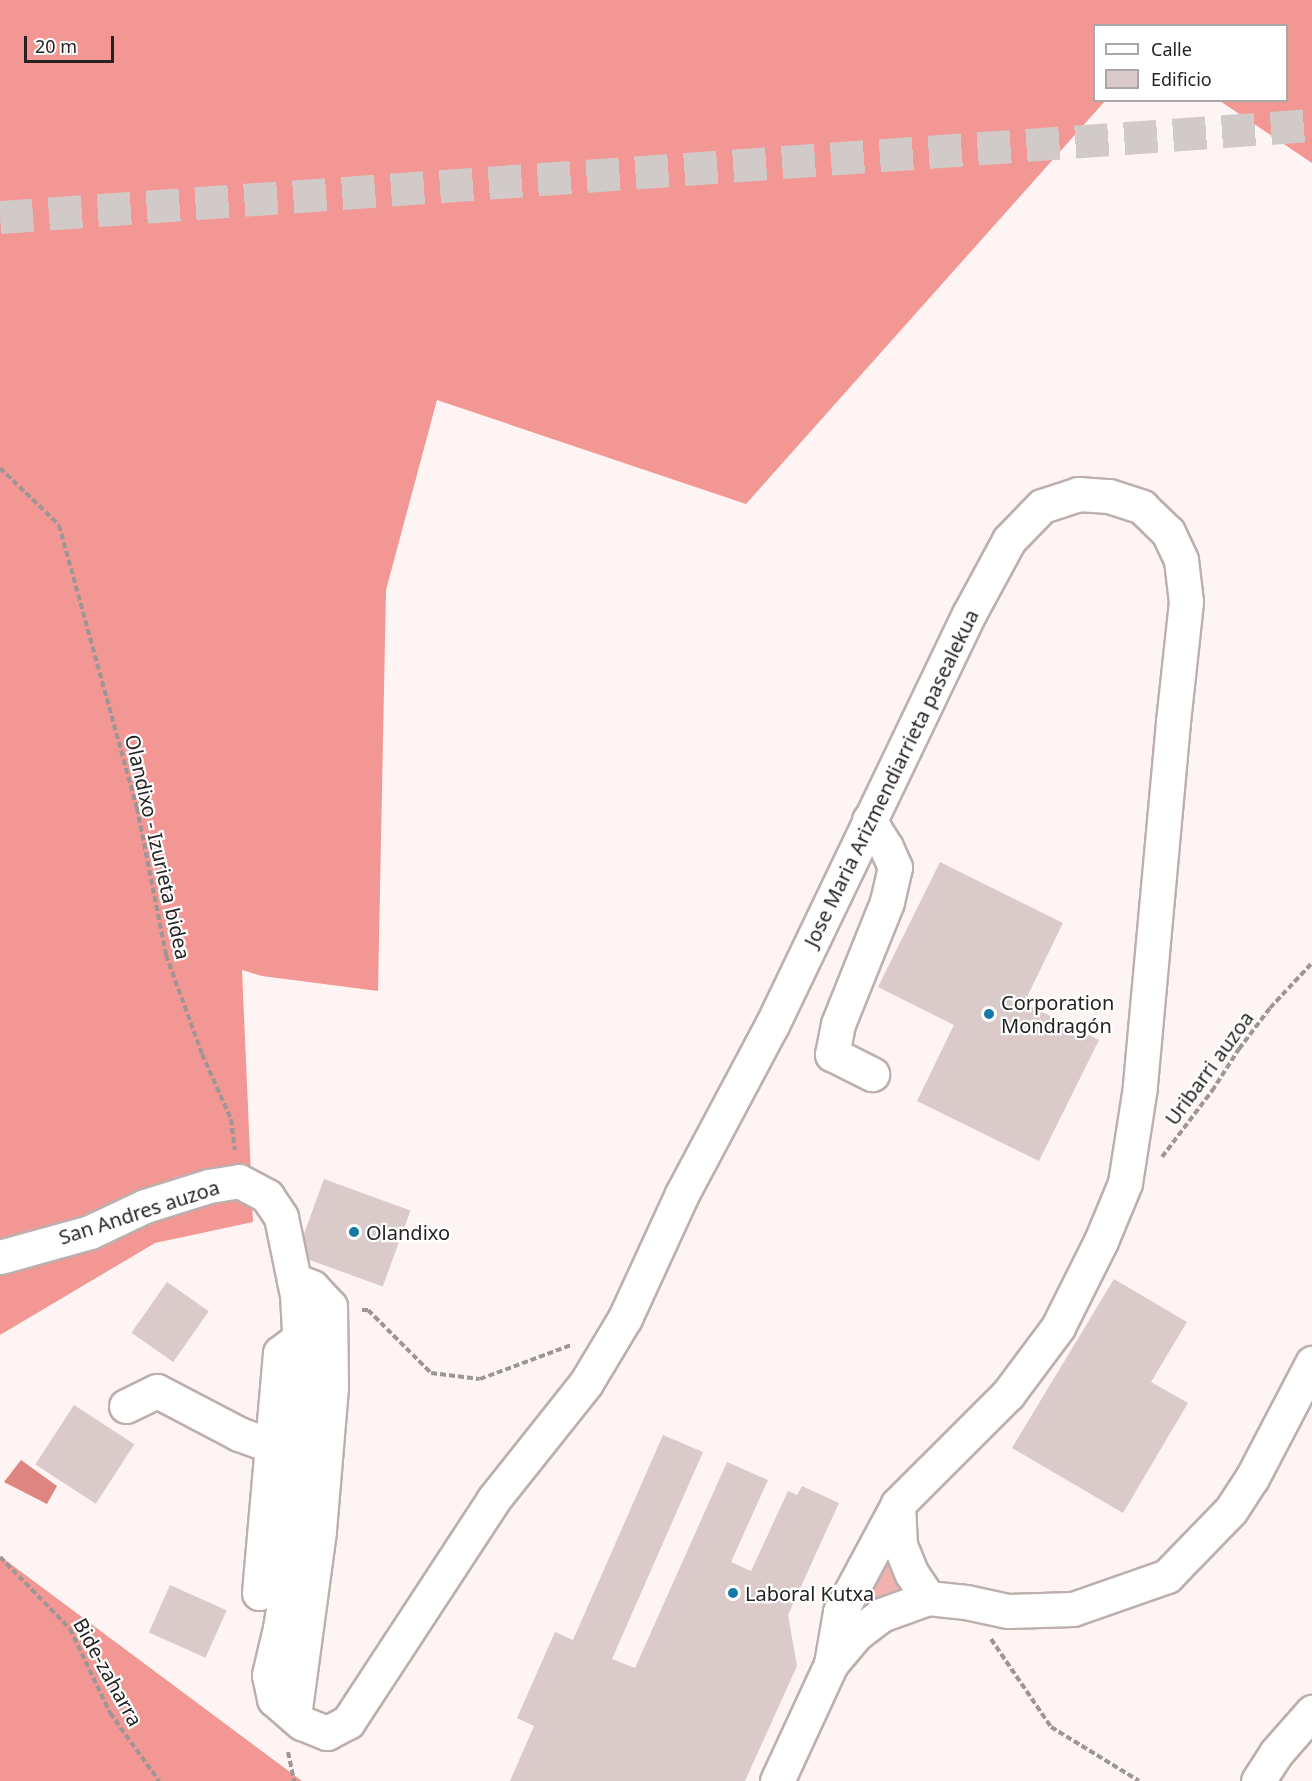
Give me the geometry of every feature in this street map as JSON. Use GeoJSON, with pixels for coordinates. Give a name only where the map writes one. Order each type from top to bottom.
{"type":"FeatureCollection","features":[{"type":"Feature","properties":{"kind":"street","name":"Jose Maria Arizmendiarrieta pasealekua"},"geometry":{"type":"LineString","coordinates":[[293,1276],[301,1367],[292,1549],[280,1628],[269,1675],[274,1699],[302,1723],[327,1733],[348,1722],[493,1500],[586,1383],[625,1318],[682,1194],[772,1025],[969,614],[1009,540],[1042,506],[1078,494],[1109,496],[1142,507],[1168,532],[1181,560],[1186,602],[1140,1087],[1125,1183],[1101,1241],[1058,1327],[1008,1394],[898,1504],[840,1612],[831,1664]]}},
{"type":"Feature","properties":{"kind":"street"},"geometry":{"type":"LineString","coordinates":[[869,820],[886,847],[895,867],[887,902],[837,1024],[832,1054],[872,1074]]}},
{"type":"Feature","properties":{"kind":"street","name":"San Andres auzoa"},"geometry":{"type":"LineString","coordinates":[[0,1257],[90,1232],[145,1206],[198,1189],[239,1181],[267,1196],[281,1217],[293,1276]]}},
{"type":"Feature","properties":{"kind":"street"},"geometry":{"type":"LineString","coordinates":[[293,1276],[312,1287],[330,1306],[331,1387],[319,1531],[294,1716]]}},
{"type":"Feature","properties":{"kind":"street"},"geometry":{"type":"LineString","coordinates":[[259,1593],[280,1353],[299,1338]]}},
{"type":"Feature","properties":{"kind":"street"},"geometry":{"type":"LineString","coordinates":[[777,1781],[831,1664],[856,1634],[881,1615],[928,1599],[966,1602],[1008,1611],[1073,1609],[1167,1576],[1231,1510],[1252,1478],[1312,1363]]}},
{"type":"Feature","properties":{"kind":"street"},"geometry":{"type":"LineString","coordinates":[[126,1406],[158,1391],[239,1434],[272,1446]]}},
{"type":"Feature","properties":{"kind":"street"},"geometry":{"type":"LineString","coordinates":[[898,1504],[900,1545],[912,1574],[928,1599]]}},
{"type":"Feature","properties":{"kind":"street"},"geometry":{"type":"LineString","coordinates":[[1258,1781],[1276,1753],[1312,1712]]}},
{"type":"Feature","properties":{"kind":"path","name":"Olandixo - Izurieta bidea"},"geometry":{"type":"LineString","coordinates":[[0,468],[59,525],[136,808],[166,955],[202,1054],[231,1119],[239,1181]]}},
{"type":"Feature","properties":{"kind":"path","name":"Uribarri auzoa"},"geometry":{"type":"LineString","coordinates":[[1125,1183],[1143,1174],[1163,1156],[1212,1091],[1239,1048],[1270,1008],[1312,963]]}},
{"type":"Feature","properties":{"kind":"path"},"geometry":{"type":"LineString","coordinates":[[330,1306],[368,1310],[431,1373],[480,1379],[570,1345],[579,1366],[604,1353]]}},
{"type":"Feature","properties":{"kind":"path","name":"Bide-zaharra"},"geometry":{"type":"LineString","coordinates":[[0,1557],[70,1629],[110,1713],[159,1781]]}},
{"type":"Feature","properties":{"kind":"path"},"geometry":{"type":"LineString","coordinates":[[966,1602],[1051,1727],[1139,1781]]}},
{"type":"Feature","properties":{"kind":"shaded area"},"geometry":{"type":"Polygon","coordinates":[[[0,0],[1312,0],[1312,163],[1221,102],[1288,102],[1288,24],[1093,24],[1093,102],[1104,102],[746,504],[437,400],[386,590],[378,991],[262,976],[242,970],[253,1222],[155,1243],[0,1335],[0,0]]]}},
{"type":"Feature","properties":{"kind":"shaded area"},"geometry":{"type":"Polygon","coordinates":[[[21,1460],[57,1486],[47,1504],[4,1482],[21,1460]]]}},
{"type":"Feature","properties":{"kind":"shaded area"},"geometry":{"type":"Polygon","coordinates":[[[888,1554],[907,1588],[864,1602],[888,1554]]]}},
{"type":"Feature","properties":{"kind":"shaded area"},"geometry":{"type":"Polygon","coordinates":[[[0,1556],[302,1781],[0,1781],[0,1556]]]}},
{"type":"Feature","properties":{"kind":"building","name":"Corporation Mondragón"},"geometry":{"type":"Polygon","coordinates":[[[940,862],[1063,923],[1024,1003],[1099,1040],[1039,1161],[917,1101],[954,1025],[878,987],[940,862]]]}},
{"type":"Feature","properties":{"kind":"building","name":"Olandixo"},"geometry":{"type":"Polygon","coordinates":[[[324,1179],[410,1210],[383,1287],[296,1255],[324,1179]]]}},
{"type":"Feature","properties":{"kind":"building"},"geometry":{"type":"Polygon","coordinates":[[[1114,1279],[1187,1322],[1151,1382],[1188,1403],[1123,1513],[1012,1448],[1114,1279]]]}},
{"type":"Feature","properties":{"kind":"building"},"geometry":{"type":"Polygon","coordinates":[[[167,1282],[209,1311],[173,1362],[131,1333],[167,1282]]]}},
{"type":"Feature","properties":{"kind":"building"},"geometry":{"type":"Polygon","coordinates":[[[74,1405],[134,1444],[96,1504],[35,1465],[74,1405]]]}},
{"type":"Feature","properties":{"kind":"building","name":"Laboral Kutxa"},"geometry":{"type":"Polygon","coordinates":[[[663,1435],[703,1452],[612,1659],[635,1668],[727,1462],[768,1480],[731,1562],[751,1571],[788,1491],[797,1495],[802,1486],[839,1503],[788,1615],[797,1666],[745,1781],[510,1781],[534,1726],[517,1718],[555,1632],[573,1640],[663,1435]]]}},
{"type":"Feature","properties":{"kind":"building"},"geometry":{"type":"Polygon","coordinates":[[[170,1585],[227,1610],[205,1658],[149,1633],[170,1585]]]}},
{"type":"Feature","properties":{"kind":"tunnel"},"geometry":{"type":"LineString","coordinates":[[0,217],[1312,125]]}},
{"type":"Feature","properties":{"kind":"place","name":"Corporation Mondragón"},"geometry":{"type":"Point","coordinates":[989,1014]}},
{"type":"Feature","properties":{"kind":"place","name":"Olandixo"},"geometry":{"type":"Point","coordinates":[354,1232]}},
{"type":"Feature","properties":{"kind":"place","name":"Laboral Kutxa"},"geometry":{"type":"Point","coordinates":[733,1593]}}]}
